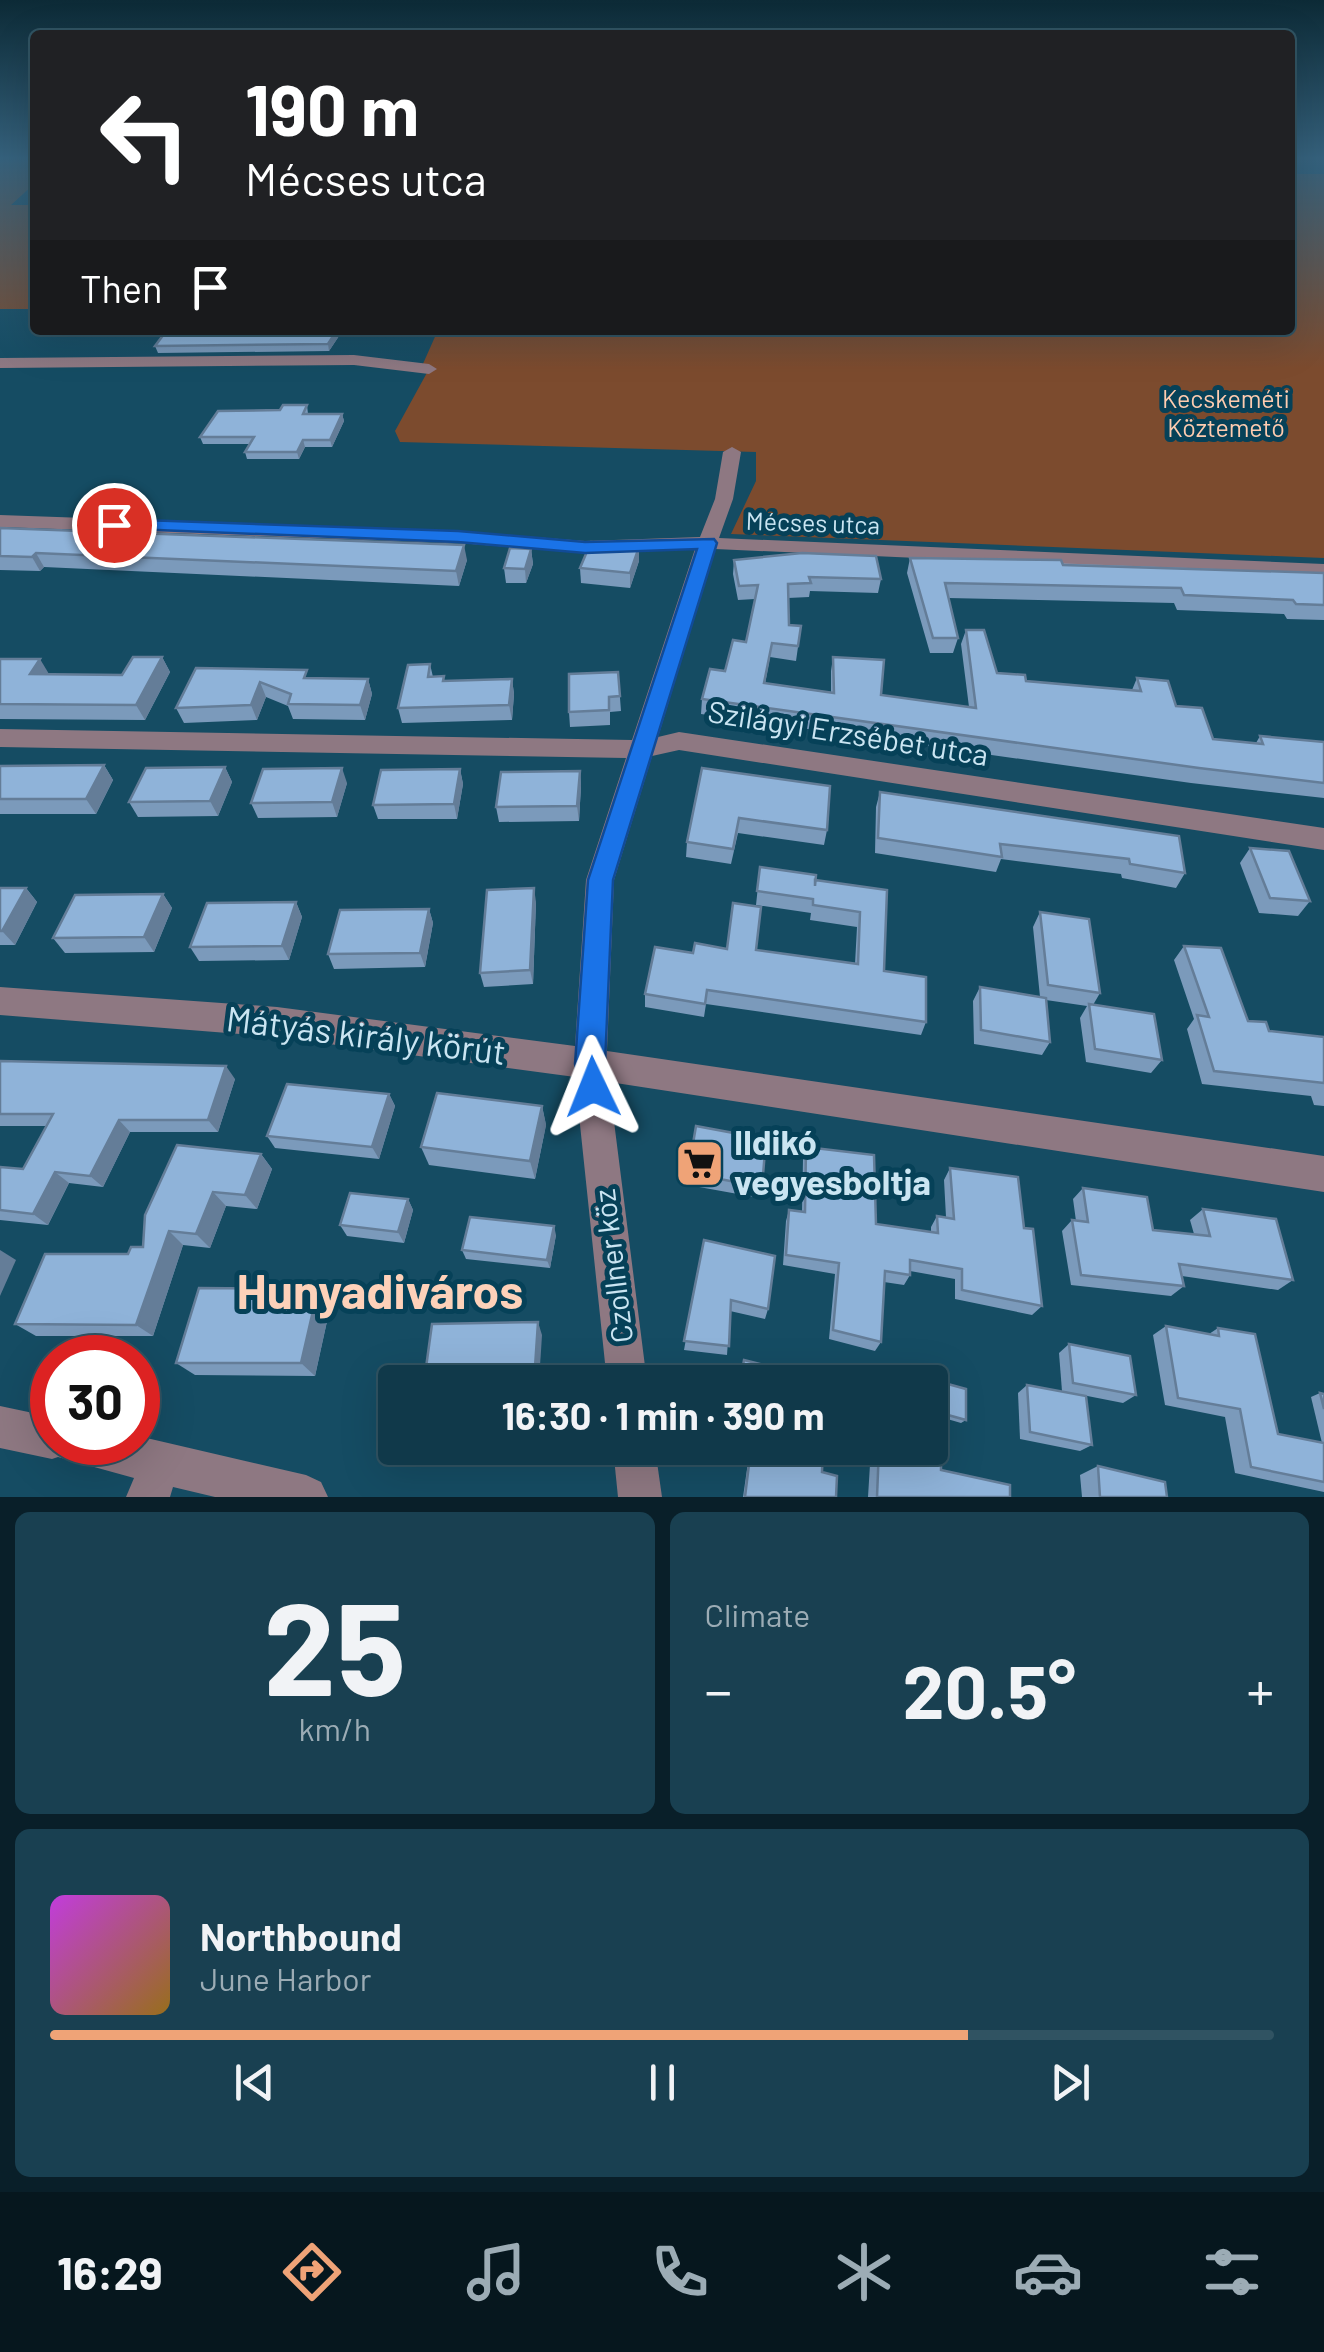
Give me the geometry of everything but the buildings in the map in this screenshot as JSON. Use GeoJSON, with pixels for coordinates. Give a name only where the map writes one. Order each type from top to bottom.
{"type":"FeatureCollection","features":[{"type":"Feature","properties":{"kind":"street"},"geometry":{"type":"LineString","coordinates":[[0,363],[354,360],[430,370]]}},
{"type":"Feature","properties":{"kind":"street","name":"Czollner köz"},"geometry":{"type":"LineString","coordinates":[[625,1365],[590,1064],[600,880],[730,484],[732,452]]}},
{"type":"Feature","properties":{"kind":"street","name":"Mécses utca"},"geometry":{"type":"LineString","coordinates":[[0,521],[458,536],[585,548],[708,543],[1324,570]]}},
{"type":"Feature","properties":{"kind":"street","name":"Szilágyi Erzsébet utca"},"geometry":{"type":"LineString","coordinates":[[0,738],[641,748],[679,741],[1324,839]]}},
{"type":"Feature","properties":{"kind":"street","name":"Mátyás király körút"},"geometry":{"type":"LineString","coordinates":[[0,1002],[277,1022],[590,1064],[1324,1174]]}},
{"type":"Feature","properties":{"kind":"street"},"geometry":{"type":"LineString","coordinates":[[0,1426],[30,1433]]}},
{"type":"Feature","properties":{"kind":"street"},"geometry":{"type":"LineString","coordinates":[[123,1465],[154,1479],[306,1497]]}},
{"type":"Feature","properties":{"kind":"street"},"geometry":{"type":"LineString","coordinates":[[636,1465],[640,1497]]}},
{"type":"Feature","properties":{"kind":"green space"},"geometry":{"type":"Polygon","coordinates":[[[0,229],[30,229],[30,309],[0,309],[0,229]]]}},
{"type":"Feature","properties":{"kind":"green space","name":"Kecskeméti Köztemető"},"geometry":{"type":"Polygon","coordinates":[[[1295,229],[1324,229],[1324,558],[731,534],[756,481],[756,452],[400,442],[395,431],[429,369],[422,366],[436,335],[1295,335],[1295,229]]]}},
{"type":"Feature","properties":{"kind":"place","name":"Ildikó vegyesboltja"},"geometry":{"type":"Point","coordinates":[699,1163]}},
{"type":"Feature","properties":{"kind":"district","name":"Hunyadiváros"},"geometry":{"type":"Point","coordinates":[380,1292]}},
{"type":"Feature","properties":{"kind":"route"},"geometry":{"type":"LineString","coordinates":[[114,525],[458,536],[585,548],[708,543],[600,880],[590,1064],[593,1087]]}}]}
